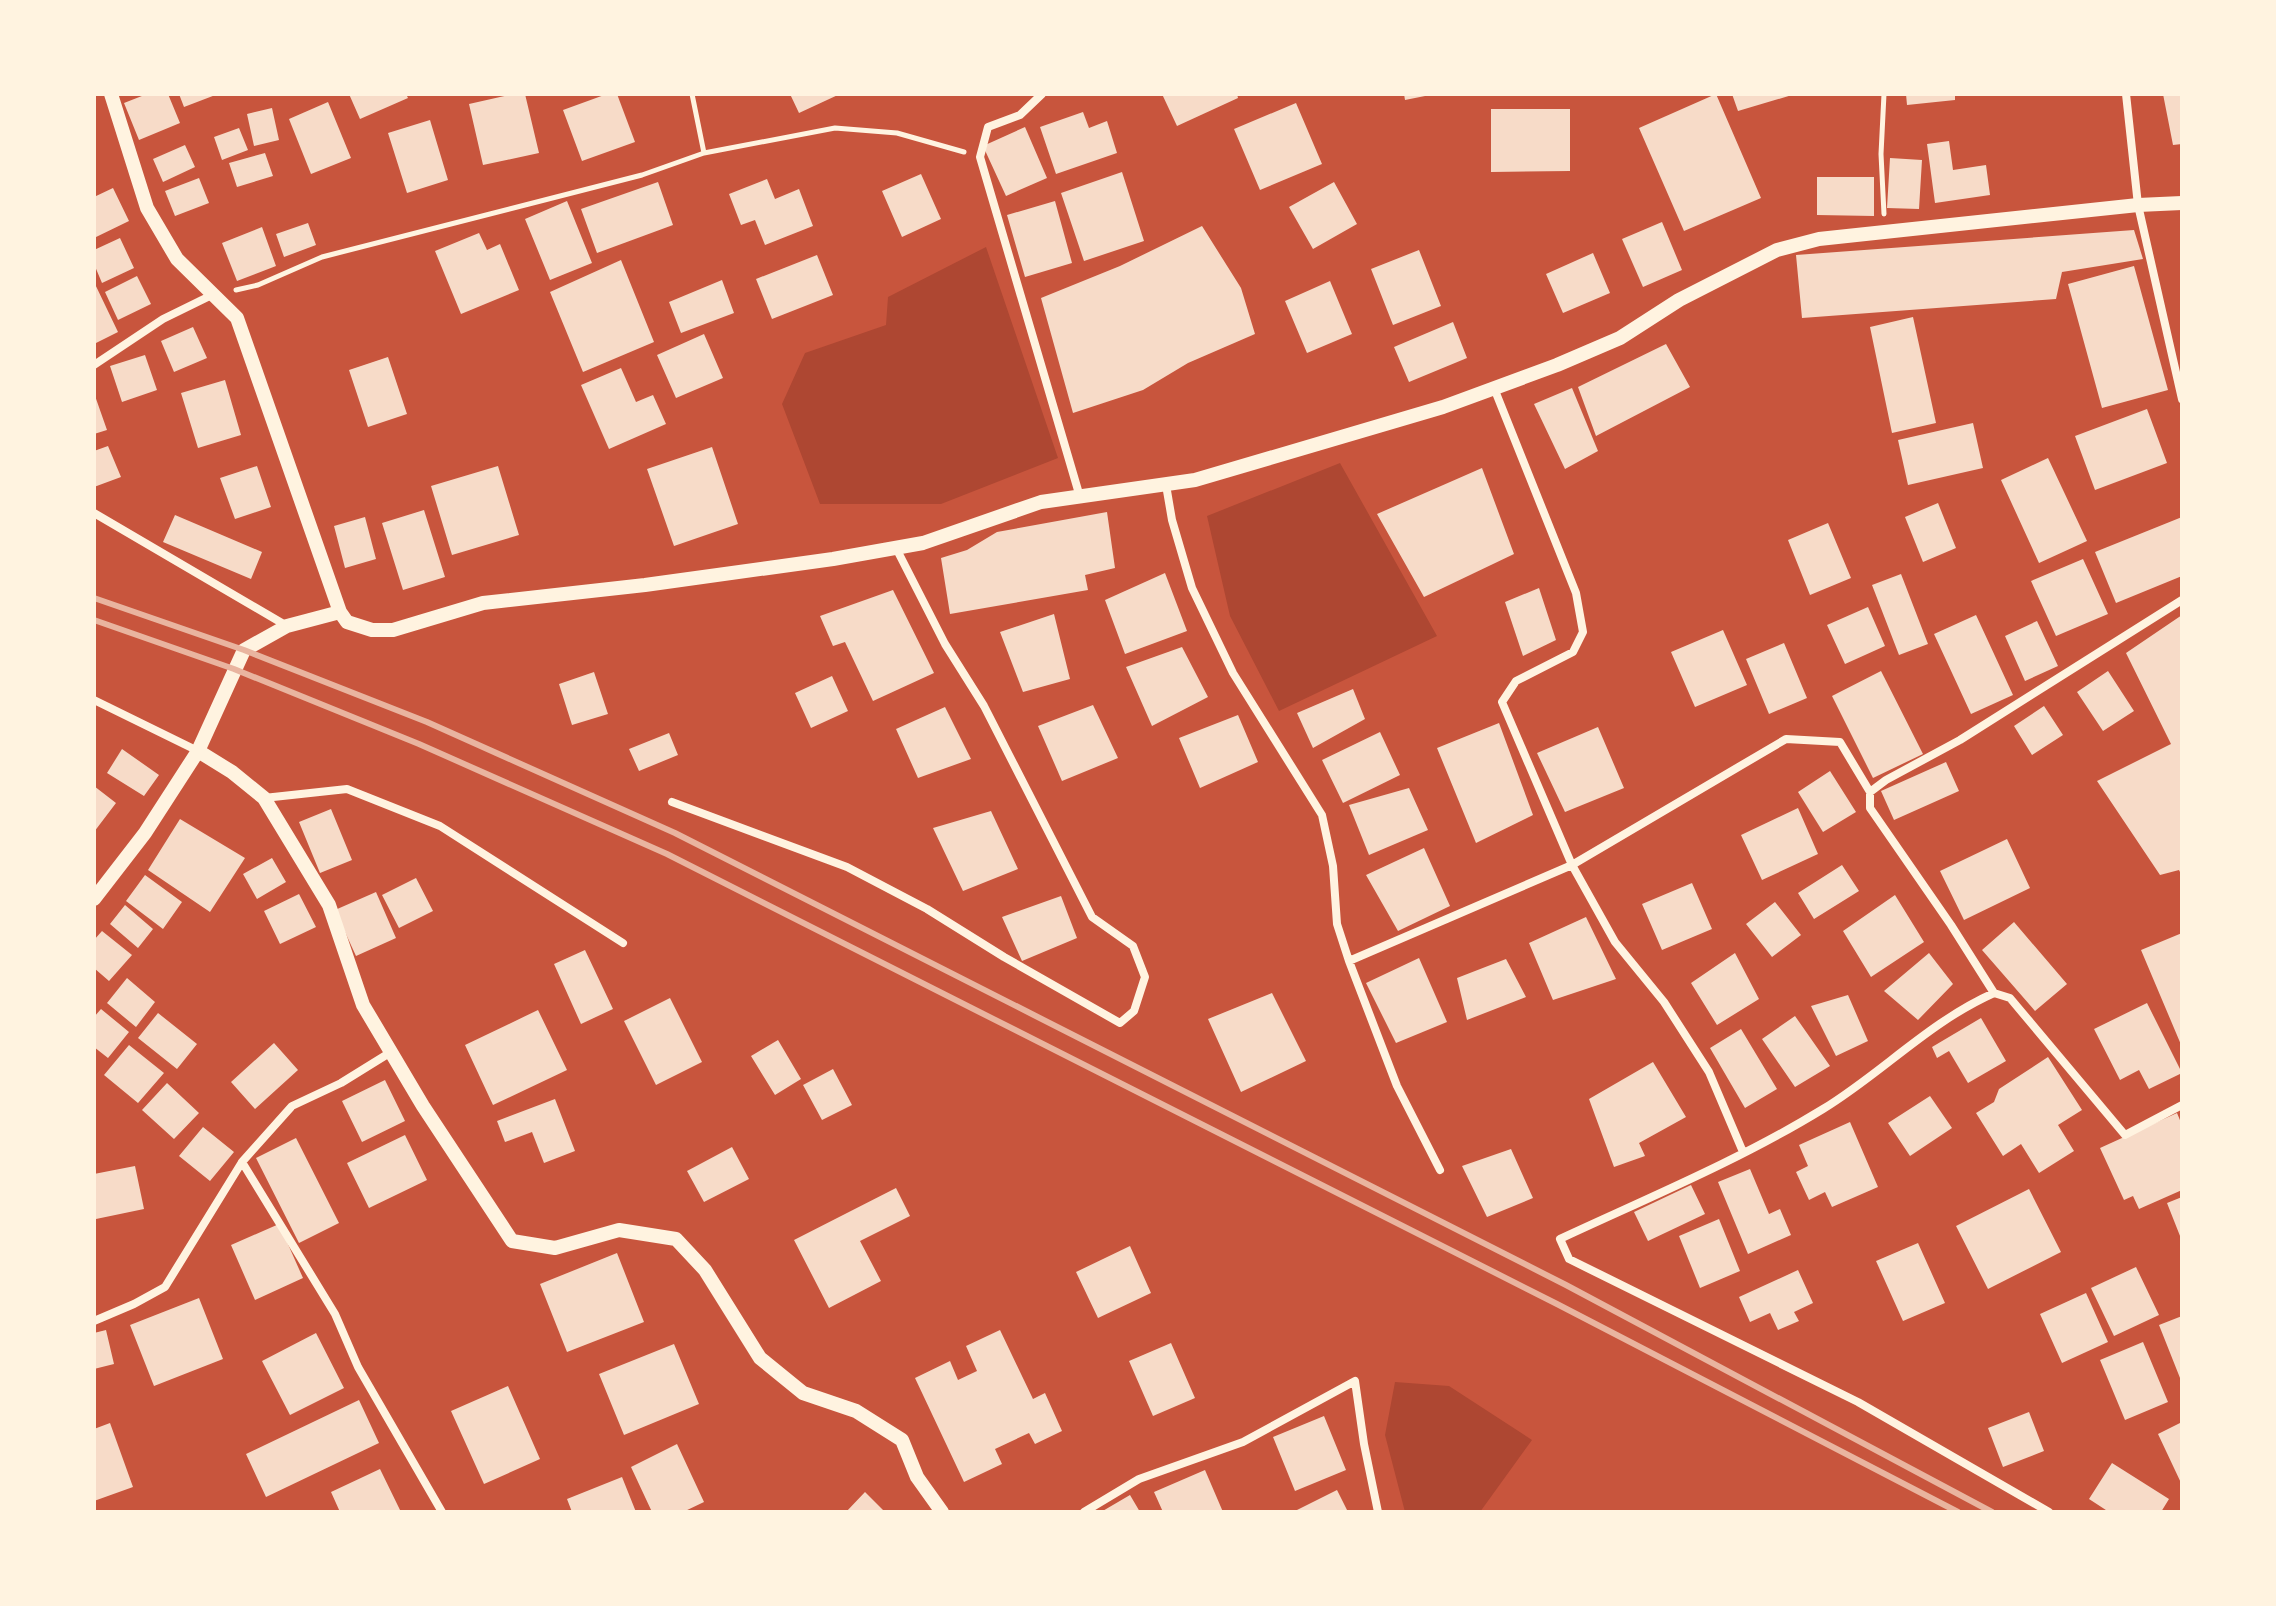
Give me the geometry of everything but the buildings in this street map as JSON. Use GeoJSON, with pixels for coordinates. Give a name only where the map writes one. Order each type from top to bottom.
{"type":"FeatureCollection","features":[{"type":"Feature","properties":{"kind":"street"},"geometry":{"type":"LineString","coordinates":[[111,94],[147,208],[177,259],[237,318],[340,612],[347,622],[372,630],[393,630],[483,603],[645,585],[896,548],[923,543],[1041,502],[1195,480],[1443,407],[1494,388],[1620,338],[1679,300],[1777,250],[1819,239],[2182,203]]}},
{"type":"Feature","properties":{"kind":"street"},"geometry":{"type":"LineString","coordinates":[[1042,94],[1020,115],[988,127],[980,157],[1080,497]]}},
{"type":"Feature","properties":{"kind":"street"},"geometry":{"type":"LineString","coordinates":[[2126,94],[2138,205],[2182,399]]}},
{"type":"Feature","properties":{"kind":"street"},"geometry":{"type":"LineString","coordinates":[[94,365],[163,319],[215,294]]}},
{"type":"Feature","properties":{"kind":"street"},"geometry":{"type":"LineString","coordinates":[[1494,388],[1576,593],[1583,632],[1573,652],[1516,681],[1502,702],[1572,865],[1615,942],[1664,1002],[1709,1072],[1743,1152]]}},
{"type":"Feature","properties":{"kind":"street"},"geometry":{"type":"LineString","coordinates":[[1166,485],[1172,520],[1192,588],[1233,673],[1322,815],[1333,866],[1337,924],[1349,961],[1397,1086],[1440,1170]]}},
{"type":"Feature","properties":{"kind":"street"},"geometry":{"type":"LineString","coordinates":[[94,513],[287,626]]}},
{"type":"Feature","properties":{"kind":"street"},"geometry":{"type":"LineString","coordinates":[[672,802],[847,867],[927,909],[1120,1023],[1134,1011],[1145,977],[1133,946],[1092,917],[984,706],[945,644],[896,548]]}},
{"type":"Feature","properties":{"kind":"street"},"geometry":{"type":"LineString","coordinates":[[1870,792],[2182,600]]}},
{"type":"Feature","properties":{"kind":"street"},"geometry":{"type":"LineString","coordinates":[[94,899],[145,833],[198,751],[244,650],[287,626],[340,612]]}},
{"type":"Feature","properties":{"kind":"street"},"geometry":{"type":"LineString","coordinates":[[94,700],[198,751],[232,772],[264,798],[329,905],[363,1005],[423,1106],[512,1241],[555,1248],[619,1230],[676,1239],[705,1270],[760,1358],[803,1393],[856,1411],[902,1440],[917,1477],[942,1512]]}},
{"type":"Feature","properties":{"kind":"street"},"geometry":{"type":"LineString","coordinates":[[1349,961],[1572,865],[1786,739],[1840,742],[1870,792],[1870,808],[1994,993],[2010,998],[2125,1135],[2182,1105]]}},
{"type":"Feature","properties":{"kind":"street"},"geometry":{"type":"LineString","coordinates":[[264,798],[347,789],[440,826],[623,943]]}},
{"type":"Feature","properties":{"kind":"street"},"geometry":{"type":"LineString","coordinates":[[1994,993],[1962,1007],[1826,1108],[1743,1152],[1560,1239],[1569,1259],[1858,1402],[2049,1512]]}},
{"type":"Feature","properties":{"kind":"street"},"geometry":{"type":"LineString","coordinates":[[94,1321],[165,1287],[242,1162],[292,1106],[341,1083],[391,1052]]}},
{"type":"Feature","properties":{"kind":"street"},"geometry":{"type":"LineString","coordinates":[[242,1162],[335,1314],[358,1367],[442,1512]]}},
{"type":"Feature","properties":{"kind":"street"},"geometry":{"type":"LineString","coordinates":[[1084,1512],[1139,1479],[1243,1442],[1355,1381],[1378,1512]]}},
{"type":"Feature","properties":{"kind":"path"},"geometry":{"type":"LineString","coordinates":[[692,94],[704,153]]}},
{"type":"Feature","properties":{"kind":"path"},"geometry":{"type":"LineString","coordinates":[[1884,94],[1881,154],[1885,231]]}},
{"type":"Feature","properties":{"kind":"path"},"geometry":{"type":"LineString","coordinates":[[215,294],[258,285],[322,257],[642,175],[704,153],[835,128],[897,133],[980,157]]}},
{"type":"Feature","properties":{"kind":"shaded area"},"geometry":{"type":"Polygon","coordinates":[[[986,247],[1058,458],[941,504],[820,504],[782,404],[805,353],[886,325],[888,297],[986,247]]]}},
{"type":"Feature","properties":{"kind":"shaded area"},"geometry":{"type":"Polygon","coordinates":[[[1340,463],[1437,636],[1279,711],[1230,616],[1207,516],[1340,463]]]}},
{"type":"Feature","properties":{"kind":"shaded area"},"geometry":{"type":"Polygon","coordinates":[[[1395,1382],[1449,1386],[1532,1440],[1480,1512],[1405,1512],[1385,1435],[1395,1382]]]}},
{"type":"Feature","properties":{"kind":"railway"},"geometry":{"type":"LineString","coordinates":[[94,598],[244,650],[427,722],[675,833],[1566,1285],[1992,1512]]}},
{"type":"Feature","properties":{"kind":"railway"},"geometry":{"type":"LineString","coordinates":[[94,620],[234,669],[419,744],[667,854],[1557,1304],[1958,1512]]}}]}
